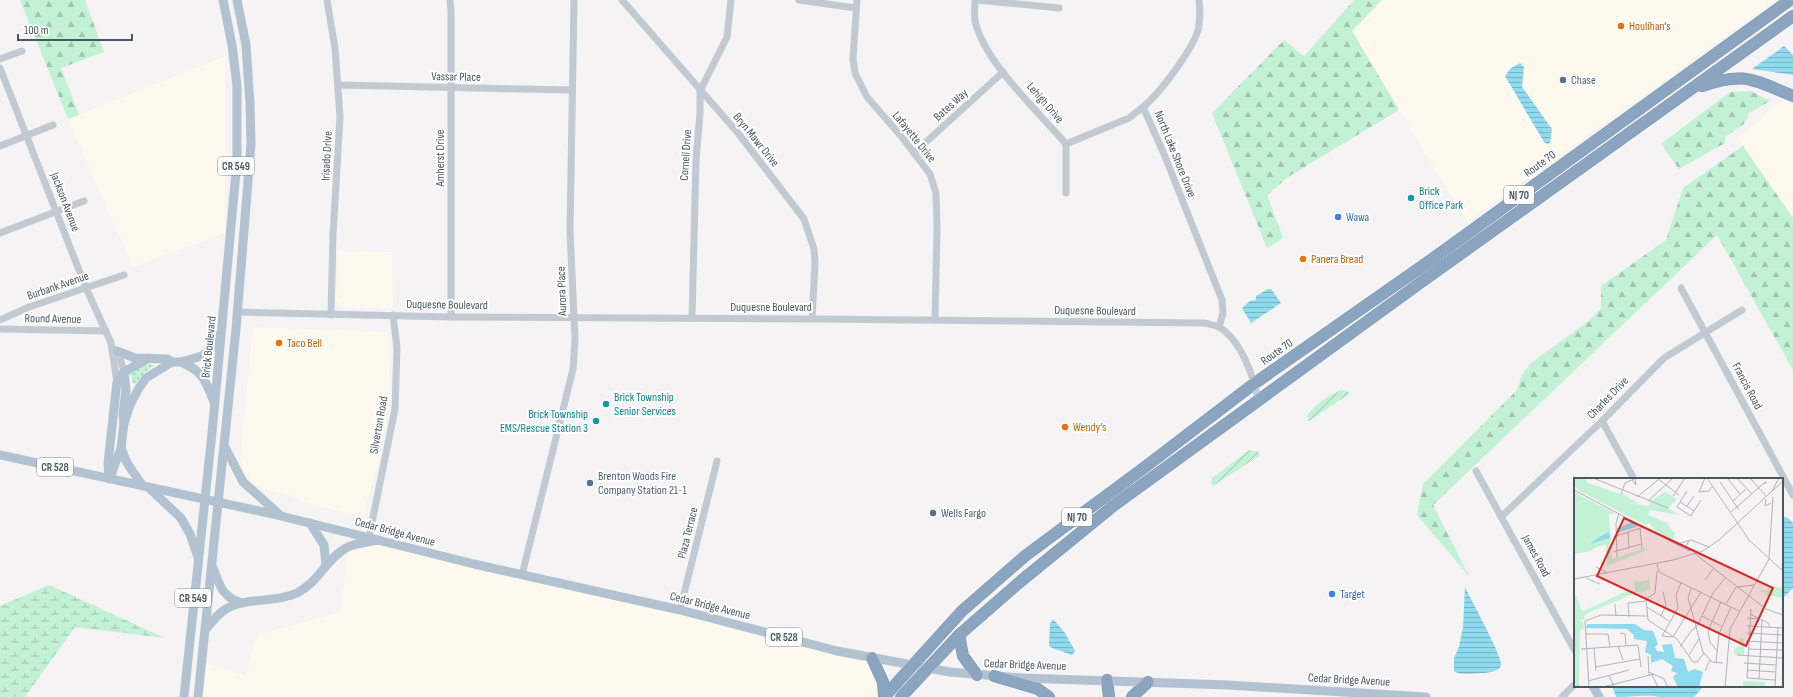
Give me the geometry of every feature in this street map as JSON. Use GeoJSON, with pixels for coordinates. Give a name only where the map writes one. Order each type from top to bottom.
{"type":"FeatureCollection","features":[{"type":"Feature","properties":{"kind":"highway","name":"Route 70"},"geometry":{"type":"LineString","coordinates":[[1255,382],[1431,260],[1786,3]]}},
{"type":"Feature","properties":{"kind":"highway","name":"NJ 70"},"geometry":{"type":"LineString","coordinates":[[901,697],[959,635],[1021,580],[1113,506],[1258,400],[1793,16]]}},
{"type":"Feature","properties":{"kind":"highway"},"geometry":{"type":"LineString","coordinates":[[1690,90],[1720,80],[1744,78],[1753,80],[1793,96]]}},
{"type":"Feature","properties":{"kind":"highway","name":"NJ 70"},"geometry":{"type":"LineString","coordinates":[[884,697],[962,612],[1004,572],[1255,382]]}},
{"type":"Feature","properties":{"kind":"highway"},"geometry":{"type":"LineString","coordinates":[[959,635],[963,656],[977,675]]}},
{"type":"Feature","properties":{"kind":"highway"},"geometry":{"type":"LineString","coordinates":[[872,658],[883,682],[884,697]]}},
{"type":"Feature","properties":{"kind":"highway"},"geometry":{"type":"LineString","coordinates":[[994,676],[1038,690],[1049,697]]}},
{"type":"Feature","properties":{"kind":"highway"},"geometry":{"type":"LineString","coordinates":[[1107,680],[1109,697]]}},
{"type":"Feature","properties":{"kind":"highway"},"geometry":{"type":"LineString","coordinates":[[1132,697],[1148,682]]}},
{"type":"Feature","properties":{"kind":"main road","name":"Brick Boulevard"},"geometry":{"type":"LineString","coordinates":[[184,697],[206,499],[237,161],[237,86],[232,45],[223,0]]}},
{"type":"Feature","properties":{"kind":"main road","name":"Brick Boulevard"},"geometry":{"type":"LineString","coordinates":[[198,697],[219,502],[237,312],[250,144],[250,104],[246,45],[237,0]]}},
{"type":"Feature","properties":{"kind":"main road"},"geometry":{"type":"LineString","coordinates":[[124,423],[130,405],[146,378],[177,362],[196,358],[207,352],[222,333]]}},
{"type":"Feature","properties":{"kind":"main road"},"geometry":{"type":"LineString","coordinates":[[117,351],[130,356],[168,359],[192,366],[200,373],[215,403]]}},
{"type":"Feature","properties":{"kind":"main road"},"geometry":{"type":"LineString","coordinates":[[117,382],[124,372],[149,358]]}},
{"type":"Feature","properties":{"kind":"main road","name":"Jackson Avenue"},"geometry":{"type":"LineString","coordinates":[[109,479],[121,448],[126,390],[124,372]]}},
{"type":"Feature","properties":{"kind":"main road","name":"Jackson Avenue"},"geometry":{"type":"LineString","coordinates":[[109,479],[108,463],[117,382]]}},
{"type":"Feature","properties":{"kind":"main road"},"geometry":{"type":"LineString","coordinates":[[224,446],[243,482],[281,516]]}},
{"type":"Feature","properties":{"kind":"main road"},"geometry":{"type":"LineString","coordinates":[[121,448],[127,463],[145,486],[164,503],[176,511],[181,518],[190,534],[199,560]]}},
{"type":"Feature","properties":{"kind":"main road","name":"Cedar Bridge Avenue"},"geometry":{"type":"LineString","coordinates":[[0,455],[281,516],[369,537],[434,555],[680,610],[825,648],[928,668],[994,676],[1107,680],[1426,697]]}},
{"type":"Feature","properties":{"kind":"main road"},"geometry":{"type":"LineString","coordinates":[[310,523],[324,545],[326,565]]}},
{"type":"Feature","properties":{"kind":"main road"},"geometry":{"type":"LineString","coordinates":[[205,632],[224,610],[242,603],[280,599],[297,593],[315,581],[326,565],[346,548],[380,540]]}},
{"type":"Feature","properties":{"kind":"main road"},"geometry":{"type":"LineString","coordinates":[[212,567],[223,591],[230,598],[242,603]]}},
{"type":"Feature","properties":{"kind":"main road"},"geometry":{"type":"LineString","coordinates":[[1594,687],[1599,697]]}},
{"type":"Feature","properties":{"kind":"street","name":"Irisado Drive"},"geometry":{"type":"LineString","coordinates":[[327,0],[335,48],[340,117],[333,234],[331,315]]}},
{"type":"Feature","properties":{"kind":"street","name":"Amherst Drive"},"geometry":{"type":"LineString","coordinates":[[450,0],[451,317]]}},
{"type":"Feature","properties":{"kind":"street","name":"Aurora Place"},"geometry":{"type":"LineString","coordinates":[[522,575],[573,369],[574,318],[570,231],[574,0]]}},
{"type":"Feature","properties":{"kind":"street","name":"Bryn Mawr Drive"},"geometry":{"type":"LineString","coordinates":[[622,0],[738,134],[804,219],[814,249],[816,262],[812,318]]}},
{"type":"Feature","properties":{"kind":"street","name":"Cornell Drive"},"geometry":{"type":"LineString","coordinates":[[692,318],[696,158],[700,113],[700,91],[727,38],[731,0]]}},
{"type":"Feature","properties":{"kind":"street"},"geometry":{"type":"LineString","coordinates":[[799,0],[856,4]]}},
{"type":"Feature","properties":{"kind":"street"},"geometry":{"type":"LineString","coordinates":[[976,0],[1060,8]]}},
{"type":"Feature","properties":{"kind":"street","name":"Lehigh Drive"},"geometry":{"type":"LineString","coordinates":[[976,0],[975,20],[978,30],[993,61],[1066,144]]}},
{"type":"Feature","properties":{"kind":"street","name":"North Lake Shore Drive"},"geometry":{"type":"LineString","coordinates":[[1199,0],[1199,25],[1193,44],[1167,81],[1143,107],[1162,148],[1222,300],[1223,313],[1219,327]]}},
{"type":"Feature","properties":{"kind":"street","name":"Lafayette Drive"},"geometry":{"type":"LineString","coordinates":[[856,4],[853,59],[855,72],[867,97],[930,174],[936,193],[937,228],[935,320]]}},
{"type":"Feature","properties":{"kind":"street"},"geometry":{"type":"LineString","coordinates":[[0,59],[22,51]]}},
{"type":"Feature","properties":{"kind":"street","name":"Jackson Avenue"},"geometry":{"type":"LineString","coordinates":[[0,68],[86,288],[111,343],[117,382]]}},
{"type":"Feature","properties":{"kind":"street","name":"Bates Way"},"geometry":{"type":"LineString","coordinates":[[914,153],[1003,72]]}},
{"type":"Feature","properties":{"kind":"street","name":"Vassar Place"},"geometry":{"type":"LineString","coordinates":[[338,85],[572,90]]}},
{"type":"Feature","properties":{"kind":"street"},"geometry":{"type":"LineString","coordinates":[[1066,193],[1066,144],[1129,118],[1143,107]]}},
{"type":"Feature","properties":{"kind":"street"},"geometry":{"type":"LineString","coordinates":[[0,146],[53,125]]}},
{"type":"Feature","properties":{"kind":"street"},"geometry":{"type":"LineString","coordinates":[[0,233],[84,201]]}},
{"type":"Feature","properties":{"kind":"street","name":"Burbank Avenue"},"geometry":{"type":"LineString","coordinates":[[0,320],[29,307],[124,275]]}},
{"type":"Feature","properties":{"kind":"street","name":"Francis Road"},"geometry":{"type":"LineString","coordinates":[[1681,288],[1781,478]]}},
{"type":"Feature","properties":{"kind":"street","name":"Charles Drive"},"geometry":{"type":"LineString","coordinates":[[1501,517],[1602,421],[1664,358],[1742,310]]}},
{"type":"Feature","properties":{"kind":"street","name":"Duquesne Boulevard"},"geometry":{"type":"LineString","coordinates":[[237,312],[451,317],[812,318],[1204,323],[1219,327]]}},
{"type":"Feature","properties":{"kind":"street","name":"Silverton Road"},"geometry":{"type":"LineString","coordinates":[[369,537],[395,409],[397,348],[393,315]]}},
{"type":"Feature","properties":{"kind":"street"},"geometry":{"type":"LineString","coordinates":[[1219,327],[1237,344],[1255,382],[1258,400]]}},
{"type":"Feature","properties":{"kind":"street","name":"Round Avenue"},"geometry":{"type":"LineString","coordinates":[[0,329],[106,331]]}},
{"type":"Feature","properties":{"kind":"street","name":"Jackson Avenue"},"geometry":{"type":"LineString","coordinates":[[111,343],[117,351],[124,372]]}},
{"type":"Feature","properties":{"kind":"street"},"geometry":{"type":"LineString","coordinates":[[1602,421],[1633,478]]}},
{"type":"Feature","properties":{"kind":"street","name":"Plaza Terrace"},"geometry":{"type":"LineString","coordinates":[[680,610],[717,461]]}},
{"type":"Feature","properties":{"kind":"street","name":"James Road"},"geometry":{"type":"LineString","coordinates":[[1476,471],[1574,649]]}},
{"type":"Feature","properties":{"kind":"street","name":"Francis Road"},"geometry":{"type":"LineString","coordinates":[[1784,483],[1793,495]]}},
{"type":"Feature","properties":{"kind":"street"},"geometry":{"type":"LineString","coordinates":[[1562,697],[1574,685]]}},
{"type":"Feature","properties":{"kind":"shaded area"},"geometry":{"type":"Polygon","coordinates":[[[1382,0],[1776,0],[1467,222],[1352,31],[1382,0]]]}},
{"type":"Feature","properties":{"kind":"shaded area"},"geometry":{"type":"Polygon","coordinates":[[[225,56],[225,233],[133,267],[68,119],[225,56]]]}},
{"type":"Feature","properties":{"kind":"shaded area"},"geometry":{"type":"Polygon","coordinates":[[[1782,100],[1793,104],[1793,218],[1743,146],[1739,137],[1782,100]]]}},
{"type":"Feature","properties":{"kind":"shaded area"},"geometry":{"type":"Polygon","coordinates":[[[337,251],[392,252],[393,308],[342,308],[336,301],[337,251]]]}},
{"type":"Feature","properties":{"kind":"shaded area"},"geometry":{"type":"Polygon","coordinates":[[[253,327],[388,332],[390,401],[377,465],[363,517],[303,502],[292,496],[262,489],[253,483],[246,473],[240,458],[253,327]]]}},
{"type":"Feature","properties":{"kind":"shaded area"},"geometry":{"type":"Polygon","coordinates":[[[386,541],[872,658],[884,697],[198,697],[201,661],[246,676],[257,635],[340,612],[349,550],[386,541]]]}},
{"type":"Feature","properties":{"kind":"green space"},"geometry":{"type":"Polygon","coordinates":[[[20,0],[85,0],[104,52],[61,68],[79,115],[68,119],[20,0]]]}},
{"type":"Feature","properties":{"kind":"green space"},"geometry":{"type":"Polygon","coordinates":[[[1354,0],[1382,0],[1352,31],[1399,110],[1288,177],[1267,195],[1283,238],[1267,248],[1212,113],[1284,40],[1304,56],[1354,0]]]}},
{"type":"Feature","properties":{"kind":"green space"},"geometry":{"type":"Polygon","coordinates":[[[1751,91],[1770,101],[1749,113],[1745,123],[1725,137],[1725,143],[1679,169],[1661,144],[1730,92],[1751,91]]]}},
{"type":"Feature","properties":{"kind":"green space"},"geometry":{"type":"Polygon","coordinates":[[[1743,146],[1793,218],[1793,370],[1717,235],[1433,505],[1469,576],[1417,515],[1423,484],[1517,390],[1522,375],[1531,363],[1590,320],[1601,308],[1601,286],[1666,240],[1683,188],[1743,146]]]}},
{"type":"Feature","properties":{"kind":"green space"},"geometry":{"type":"Polygon","coordinates":[[[153,364],[154,366],[145,372],[135,384],[133,383],[130,374],[145,365],[153,364]]]}},
{"type":"Feature","properties":{"kind":"green space"},"geometry":{"type":"Polygon","coordinates":[[[1343,390],[1349,392],[1349,394],[1309,421],[1307,416],[1318,404],[1333,394],[1343,390]]]}},
{"type":"Feature","properties":{"kind":"green space"},"geometry":{"type":"Polygon","coordinates":[[[1249,450],[1259,452],[1260,455],[1213,486],[1211,484],[1212,478],[1249,450]]]}},
{"type":"Feature","properties":{"kind":"green space"},"geometry":{"type":"Polygon","coordinates":[[[49,585],[165,638],[75,627],[25,697],[0,697],[0,606],[49,585]]]}},
{"type":"Feature","properties":{"kind":"water"},"geometry":{"type":"Polygon","coordinates":[[[1784,46],[1793,55],[1793,75],[1752,69],[1784,46]]]}},
{"type":"Feature","properties":{"kind":"water"},"geometry":{"type":"Polygon","coordinates":[[[1520,63],[1524,67],[1522,87],[1552,129],[1550,143],[1547,144],[1544,142],[1505,76],[1511,68],[1520,63]]]}},
{"type":"Feature","properties":{"kind":"water"},"geometry":{"type":"Polygon","coordinates":[[[1268,289],[1271,289],[1281,303],[1251,323],[1242,308],[1250,301],[1256,300],[1256,296],[1268,289]]]}},
{"type":"Feature","properties":{"kind":"water"},"geometry":{"type":"Polygon","coordinates":[[[1783,517],[1788,518],[1793,523],[1793,588],[1783,598],[1783,517]]]}},
{"type":"Feature","properties":{"kind":"water"},"geometry":{"type":"Polygon","coordinates":[[[1465,587],[1501,661],[1500,668],[1495,671],[1467,674],[1457,673],[1454,671],[1454,658],[1459,647],[1463,627],[1465,587]]]}},
{"type":"Feature","properties":{"kind":"water"},"geometry":{"type":"Polygon","coordinates":[[[1053,619],[1065,633],[1075,651],[1072,655],[1049,646],[1050,624],[1053,619]]]}},
{"type":"Feature","properties":{"kind":"water"},"geometry":{"type":"Polygon","coordinates":[[[1612,687],[1703,687],[1694,697],[1616,697],[1612,687]]]}},
{"type":"Feature","properties":{"kind":"place","name":"Houlihan's"},"geometry":{"type":"Point","coordinates":[1621,26]}},
{"type":"Feature","properties":{"kind":"place","name":"Chase"},"geometry":{"type":"Point","coordinates":[1563,80]}},
{"type":"Feature","properties":{"kind":"place","name":"Brick Office Park"},"geometry":{"type":"Point","coordinates":[1411,198]}},
{"type":"Feature","properties":{"kind":"place","name":"Wawa"},"geometry":{"type":"Point","coordinates":[1338,217]}},
{"type":"Feature","properties":{"kind":"place","name":"Panera Bread"},"geometry":{"type":"Point","coordinates":[1303,259]}},
{"type":"Feature","properties":{"kind":"place","name":"Taco Bell"},"geometry":{"type":"Point","coordinates":[279,343]}},
{"type":"Feature","properties":{"kind":"place","name":"Brick Township Senior Services"},"geometry":{"type":"Point","coordinates":[606,404]}},
{"type":"Feature","properties":{"kind":"place","name":"Brick Township EMS/Rescue Station 3"},"geometry":{"type":"Point","coordinates":[596,421]}},
{"type":"Feature","properties":{"kind":"place","name":"Wendy's"},"geometry":{"type":"Point","coordinates":[1065,427]}},
{"type":"Feature","properties":{"kind":"place","name":"Brenton Woods Fire Company Station 21-1"},"geometry":{"type":"Point","coordinates":[590,483]}},
{"type":"Feature","properties":{"kind":"place","name":"Wells Fargo"},"geometry":{"type":"Point","coordinates":[933,513]}},
{"type":"Feature","properties":{"kind":"place","name":"Target"},"geometry":{"type":"Point","coordinates":[1332,594]}}]}
